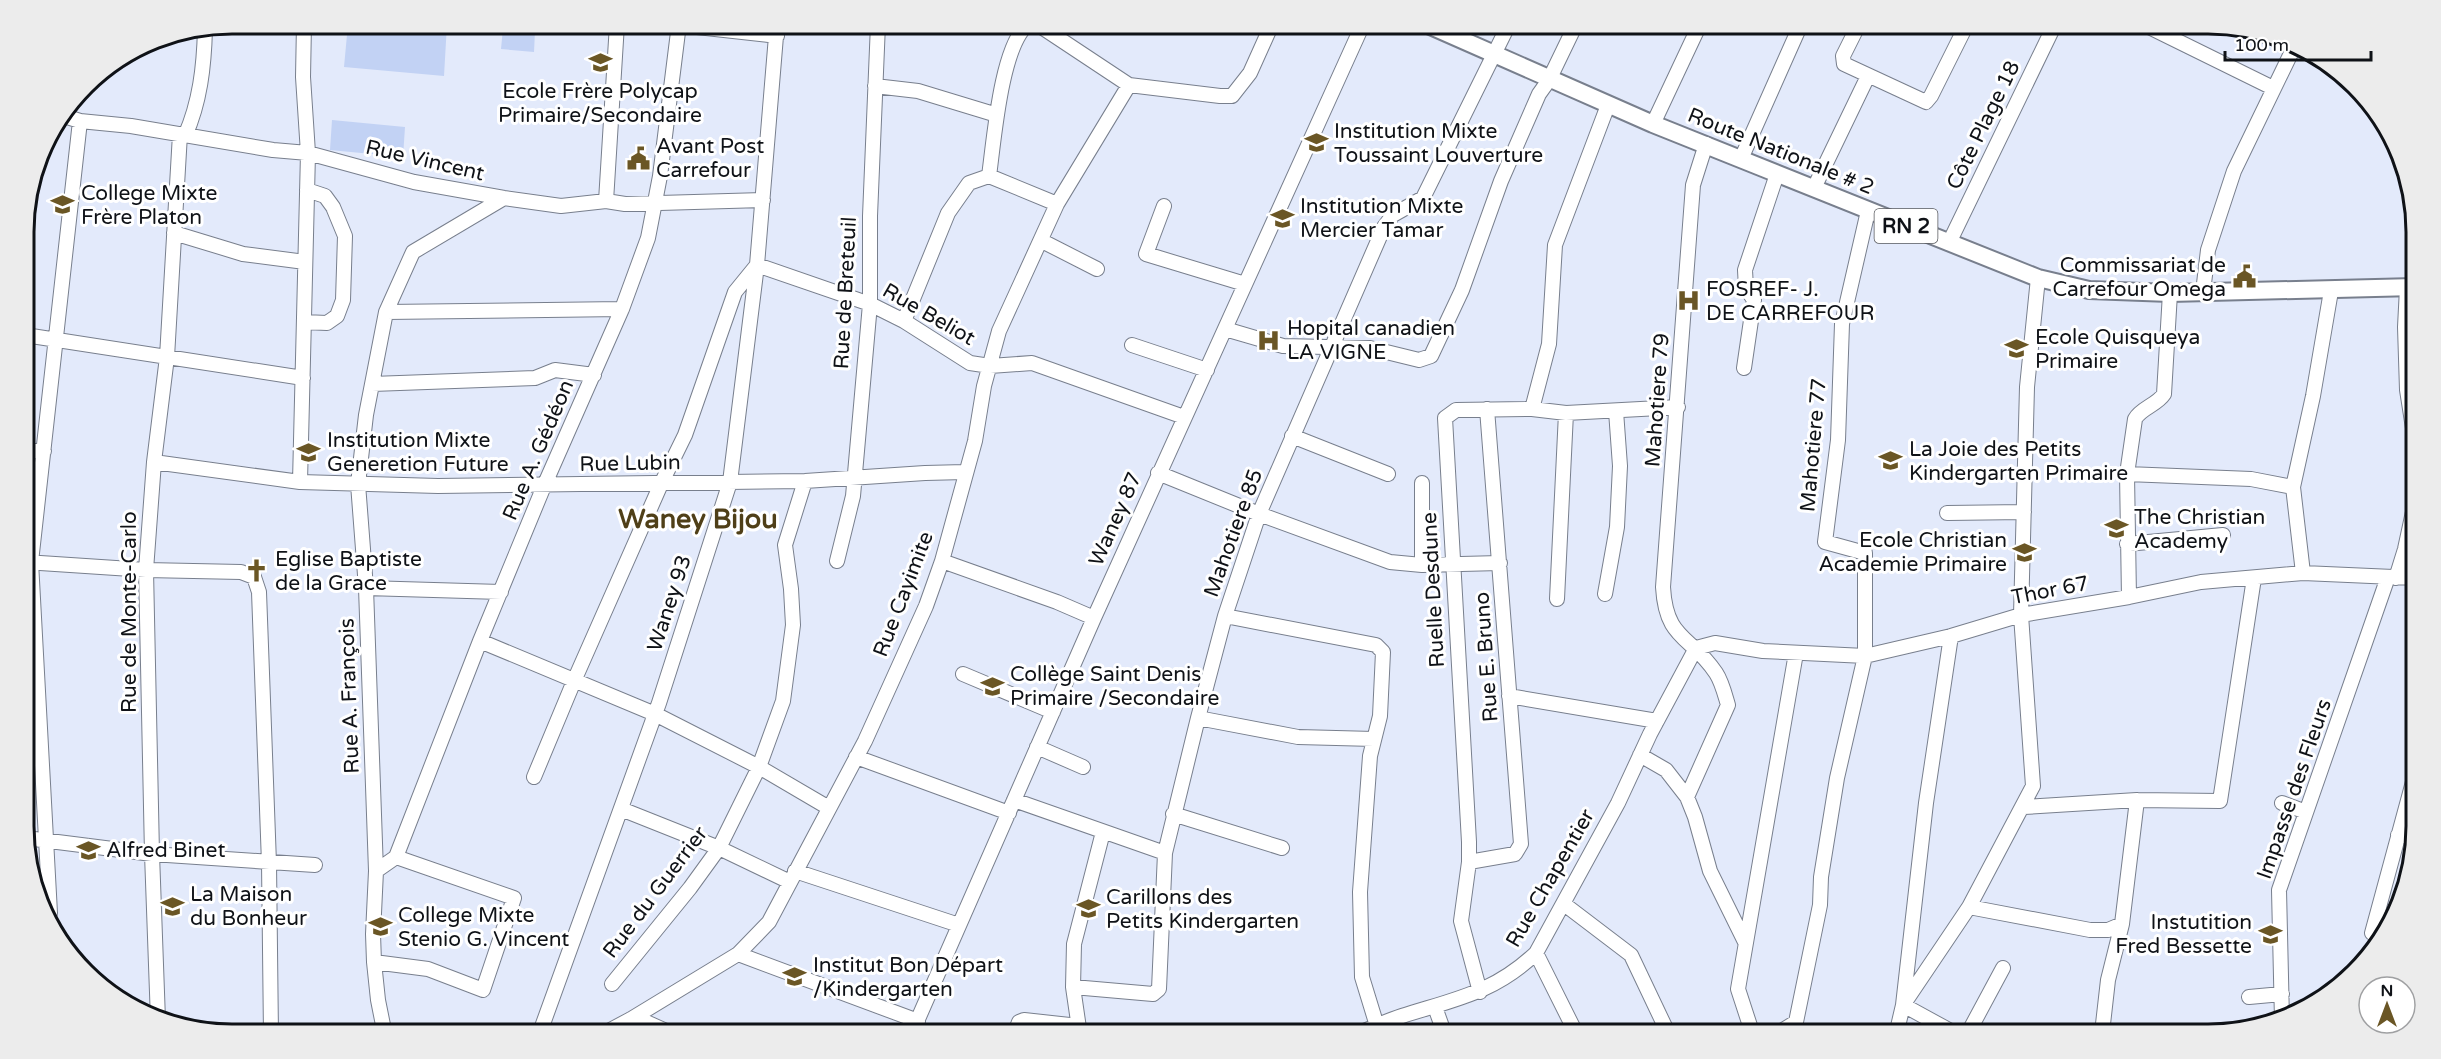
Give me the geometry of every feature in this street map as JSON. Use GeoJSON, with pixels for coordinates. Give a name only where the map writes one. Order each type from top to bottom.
{"type":"FeatureCollection","features":[{"type":"Feature","properties":{"kind":"main road","name":"Route Nationale # 2"},"geometry":{"type":"LineString","coordinates":[[1448,34],[1653,124],[2038,278],[2089,290],[2170,293],[2406,288]]}},
{"type":"Feature","properties":{"kind":"street"},"geometry":{"type":"LineString","coordinates":[[300,482],[308,153],[303,77],[304,34]]}},
{"type":"Feature","properties":{"kind":"street"},"geometry":{"type":"LineString","coordinates":[[606,201],[616,34]]}},
{"type":"Feature","properties":{"kind":"street","name":"Rue A. Gédéon"},"geometry":{"type":"LineString","coordinates":[[396,857],[480,640],[544,486],[622,309],[648,238],[656,203],[678,34]]}},
{"type":"Feature","properties":{"kind":"street","name":"Waney 93"},"geometry":{"type":"LineString","coordinates":[[543,1024],[655,714],[730,482],[757,266],[777,34]]}},
{"type":"Feature","properties":{"kind":"street","name":"Rue de Breteuil"},"geometry":{"type":"LineString","coordinates":[[837,561],[853,496],[870,304],[870,216],[878,34]]}},
{"type":"Feature","properties":{"kind":"street"},"geometry":{"type":"LineString","coordinates":[[989,176],[997,115],[1007,66],[1018,34]]}},
{"type":"Feature","properties":{"kind":"street"},"geometry":{"type":"LineString","coordinates":[[1053,34],[1129,85],[1220,96],[1232,96],[1250,73],[1268,34]]}},
{"type":"Feature","properties":{"kind":"street","name":"Waney 87"},"geometry":{"type":"LineString","coordinates":[[918,1022],[1158,473],[1358,34]]}},
{"type":"Feature","properties":{"kind":"street","name":"Mahotiere 85"},"geometry":{"type":"LineString","coordinates":[[1073,987],[1153,994],[1159,989],[1165,853],[1173,814],[1225,616],[1259,514],[1384,227],[1393,215],[1423,198],[1504,34]]}},
{"type":"Feature","properties":{"kind":"street"},"geometry":{"type":"LineString","coordinates":[[1225,329],[1283,346],[1382,349],[1401,357],[1419,360],[1431,356],[1462,290],[1501,181],[1539,94],[1549,80],[1571,34]]}},
{"type":"Feature","properties":{"kind":"street"},"geometry":{"type":"LineString","coordinates":[[1653,124],[1695,34]]}},
{"type":"Feature","properties":{"kind":"street"},"geometry":{"type":"LineString","coordinates":[[1741,159],[1797,34]]}},
{"type":"Feature","properties":{"kind":"street"},"geometry":{"type":"LineString","coordinates":[[1854,34],[1843,56],[1845,64],[1926,102],[1962,34]]}},
{"type":"Feature","properties":{"kind":"street","name":"Côte Plage 18"},"geometry":{"type":"LineString","coordinates":[[1949,243],[2050,34]]}},
{"type":"Feature","properties":{"kind":"street"},"geometry":{"type":"LineString","coordinates":[[2163,34],[2273,88]]}},
{"type":"Feature","properties":{"kind":"street","name":"Rue de Monte-Carlo"},"geometry":{"type":"LineString","coordinates":[[158,1009],[146,570],[154,462],[167,357],[174,233],[183,135],[195,113],[204,36]]}},
{"type":"Feature","properties":{"kind":"street"},"geometry":{"type":"LineString","coordinates":[[2203,292],[2208,250],[2234,171],[2291,53]]}},
{"type":"Feature","properties":{"kind":"street"},"geometry":{"type":"LineString","coordinates":[[1814,188],[1868,76]]}},
{"type":"Feature","properties":{"kind":"street","name":"Rue Cayimite"},"geometry":{"type":"LineString","coordinates":[[622,1024],[738,954],[769,922],[856,757],[926,606],[942,561],[975,441],[999,332],[1057,204],[1129,85]]}},
{"type":"Feature","properties":{"kind":"street"},"geometry":{"type":"LineString","coordinates":[[875,86],[918,91],[997,115]]}},
{"type":"Feature","properties":{"kind":"street"},"geometry":{"type":"LineString","coordinates":[[1532,409],[1549,344],[1555,245],[1608,105]]}},
{"type":"Feature","properties":{"kind":"street","name":"Rue Vincent"},"geometry":{"type":"LineString","coordinates":[[71,118],[273,150],[308,153],[414,182],[561,206],[606,201],[625,204],[763,200]]}},
{"type":"Feature","properties":{"kind":"street"},"geometry":{"type":"LineString","coordinates":[[35,517],[44,451],[80,121]]}},
{"type":"Feature","properties":{"kind":"street","name":"Mahotiere 79"},"geometry":{"type":"LineString","coordinates":[[1687,797],[1728,705],[1718,675],[1696,648],[1678,634],[1670,623],[1664,606],[1663,587],[1693,185],[1707,144]]}},
{"type":"Feature","properties":{"kind":"street"},"geometry":{"type":"LineString","coordinates":[[1744,368],[1754,300],[1746,288],[1745,270],[1777,174]]}},
{"type":"Feature","properties":{"kind":"street"},"geometry":{"type":"LineString","coordinates":[[904,321],[948,213],[969,183],[989,176],[1057,204]]}},
{"type":"Feature","properties":{"kind":"street"},"geometry":{"type":"LineString","coordinates":[[304,322],[327,323],[337,316],[343,300],[345,236],[333,207],[325,196],[307,190]]}},
{"type":"Feature","properties":{"kind":"street","name":"Rue A. François"},"geometry":{"type":"LineString","coordinates":[[383,1024],[374,962],[376,871],[366,588],[358,484],[372,384],[386,312],[413,252],[504,198]]}},
{"type":"Feature","properties":{"kind":"street"},"geometry":{"type":"LineString","coordinates":[[1164,206],[1146,254],[1245,284]]}},
{"type":"Feature","properties":{"kind":"street","name":"Mahotiere 77"},"geometry":{"type":"LineString","coordinates":[[1864,656],[1865,553],[1825,542],[1838,440],[1842,324],[1868,211]]}},
{"type":"Feature","properties":{"kind":"street"},"geometry":{"type":"LineString","coordinates":[[174,233],[243,254],[306,262]]}},
{"type":"Feature","properties":{"kind":"street"},"geometry":{"type":"LineString","coordinates":[[1042,241],[1097,269]]}},
{"type":"Feature","properties":{"kind":"street"},"geometry":{"type":"LineString","coordinates":[[534,777],[661,484],[686,435],[735,292],[757,266]]}},
{"type":"Feature","properties":{"kind":"street","name":"Rue Beliot"},"geometry":{"type":"LineString","coordinates":[[757,266],[870,304],[904,321],[970,363],[990,366],[1032,363],[1184,417]]}},
{"type":"Feature","properties":{"kind":"street"},"geometry":{"type":"LineString","coordinates":[[1903,1005],[1969,907],[2024,807],[2033,786],[2021,615],[2027,387],[2038,278]]}},
{"type":"Feature","properties":{"kind":"street"},"geometry":{"type":"LineString","coordinates":[[2303,573],[2293,487],[2313,396],[2331,291]]}},
{"type":"Feature","properties":{"kind":"street"},"geometry":{"type":"LineString","coordinates":[[2129,597],[2127,474],[2137,414],[2160,400],[2164,394],[2170,293]]}},
{"type":"Feature","properties":{"kind":"street"},"geometry":{"type":"LineString","coordinates":[[386,312],[622,309]]}},
{"type":"Feature","properties":{"kind":"street"},"geometry":{"type":"LineString","coordinates":[[2406,320],[2406,358]]}},
{"type":"Feature","properties":{"kind":"street"},"geometry":{"type":"LineString","coordinates":[[35,337],[303,378]]}},
{"type":"Feature","properties":{"kind":"street"},"geometry":{"type":"LineString","coordinates":[[1132,345],[1207,370]]}},
{"type":"Feature","properties":{"kind":"street"},"geometry":{"type":"LineString","coordinates":[[372,384],[536,378],[555,370],[594,375]]}},
{"type":"Feature","properties":{"kind":"street","name":"Ruelle Desdune"},"geometry":{"type":"LineString","coordinates":[[1480,992],[1461,921],[1469,862],[1445,418],[1456,410],[1532,409],[1566,412],[1678,407]]}},
{"type":"Feature","properties":{"kind":"street","name":"Rue E. Bruno"},"geometry":{"type":"LineString","coordinates":[[1469,862],[1515,854],[1521,844],[1487,409]]}},
{"type":"Feature","properties":{"kind":"street"},"geometry":{"type":"LineString","coordinates":[[1605,594],[1617,527],[1620,465],[1616,411]]}},
{"type":"Feature","properties":{"kind":"street"},"geometry":{"type":"LineString","coordinates":[[1557,599],[1566,412]]}},
{"type":"Feature","properties":{"kind":"street"},"geometry":{"type":"LineString","coordinates":[[1292,436],[1388,474]]}},
{"type":"Feature","properties":{"kind":"street"},"geometry":{"type":"LineString","coordinates":[[35,451],[44,451]]}},
{"type":"Feature","properties":{"kind":"street","name":"Rue Lubin"},"geometry":{"type":"LineString","coordinates":[[154,462],[300,482],[358,484],[544,486],[661,484],[965,472]]}},
{"type":"Feature","properties":{"kind":"street"},"geometry":{"type":"LineString","coordinates":[[1158,473],[1259,514],[1390,562],[1422,565],[1500,563]]}},
{"type":"Feature","properties":{"kind":"street"},"geometry":{"type":"LineString","coordinates":[[2127,474],[2251,479],[2293,487]]}},
{"type":"Feature","properties":{"kind":"street","name":"Rue du Guerrier"},"geometry":{"type":"LineString","coordinates":[[612,984],[690,888],[718,848],[759,767],[783,701],[793,625],[785,545],[805,480]]}},
{"type":"Feature","properties":{"kind":"street"},"geometry":{"type":"LineString","coordinates":[[1422,483],[1422,565]]}},
{"type":"Feature","properties":{"kind":"street"},"geometry":{"type":"LineString","coordinates":[[1947,513],[2024,512]]}},
{"type":"Feature","properties":{"kind":"street"},"geometry":{"type":"LineString","coordinates":[[2127,544],[2223,535]]}},
{"type":"Feature","properties":{"kind":"street","name":"Impasse des Fleurs"},"geometry":{"type":"LineString","coordinates":[[2282,1010],[2279,890],[2406,544]]}},
{"type":"Feature","properties":{"kind":"street"},"geometry":{"type":"LineString","coordinates":[[942,561],[1057,602],[1094,618]]}},
{"type":"Feature","properties":{"kind":"street"},"geometry":{"type":"LineString","coordinates":[[34,562],[146,570],[241,572],[254,577],[258,592],[268,863],[271,1024]]}},
{"type":"Feature","properties":{"kind":"street","name":"Thor 67"},"geometry":{"type":"LineString","coordinates":[[1696,648],[1715,643],[1763,651],[1864,656],[1951,636],[2021,615],[2201,582],[2303,573],[2406,578]]}},
{"type":"Feature","properties":{"kind":"street"},"geometry":{"type":"LineString","coordinates":[[2024,807],[2137,800],[2220,801],[2254,578]]}},
{"type":"Feature","properties":{"kind":"street"},"geometry":{"type":"LineString","coordinates":[[366,588],[501,592]]}},
{"type":"Feature","properties":{"kind":"street"},"geometry":{"type":"LineString","coordinates":[[1225,616],[1381,648],[1383,651],[1380,716],[1370,756],[1360,892],[1362,977],[1376,1024]]}},
{"type":"Feature","properties":{"kind":"street"},"geometry":{"type":"LineString","coordinates":[[1899,1024],[1903,1005],[1926,803],[1951,636]]}},
{"type":"Feature","properties":{"kind":"street"},"geometry":{"type":"LineString","coordinates":[[480,640],[655,714],[759,767],[829,808]]}},
{"type":"Feature","properties":{"kind":"street","name":"Rue Chapentier"},"geometry":{"type":"LineString","coordinates":[[1382,1024],[1480,992],[1518,970],[1536,953],[1618,803],[1640,755],[1696,648]]}},
{"type":"Feature","properties":{"kind":"street"},"geometry":{"type":"LineString","coordinates":[[1749,1024],[1738,989],[1796,653]]}},
{"type":"Feature","properties":{"kind":"street"},"geometry":{"type":"LineString","coordinates":[[1793,1024],[1796,1022],[1800,1006],[1820,905],[1821,877],[1837,778],[1864,656]]}},
{"type":"Feature","properties":{"kind":"street"},"geometry":{"type":"LineString","coordinates":[[34,659],[49,900]]}},
{"type":"Feature","properties":{"kind":"street"},"geometry":{"type":"LineString","coordinates":[[963,674],[1053,712]]}},
{"type":"Feature","properties":{"kind":"street"},"geometry":{"type":"LineString","coordinates":[[1509,696],[1657,722]]}},
{"type":"Feature","properties":{"kind":"street"},"geometry":{"type":"LineString","coordinates":[[1198,718],[1298,737],[1374,739]]}},
{"type":"Feature","properties":{"kind":"street"},"geometry":{"type":"LineString","coordinates":[[1037,747],[1083,767]]}},
{"type":"Feature","properties":{"kind":"street"},"geometry":{"type":"LineString","coordinates":[[1640,755],[1666,770],[1687,797],[1710,871],[1745,942]]}},
{"type":"Feature","properties":{"kind":"street"},"geometry":{"type":"LineString","coordinates":[[856,757],[1165,853]]}},
{"type":"Feature","properties":{"kind":"street"},"geometry":{"type":"LineString","coordinates":[[2103,1024],[2108,980],[2122,924],[2137,800]]}},
{"type":"Feature","properties":{"kind":"street"},"geometry":{"type":"LineString","coordinates":[[2282,803],[2306,812]]}},
{"type":"Feature","properties":{"kind":"street"},"geometry":{"type":"LineString","coordinates":[[621,809],[792,877],[959,925]]}},
{"type":"Feature","properties":{"kind":"street"},"geometry":{"type":"LineString","coordinates":[[2372,933],[2406,813]]}},
{"type":"Feature","properties":{"kind":"street"},"geometry":{"type":"LineString","coordinates":[[1173,814],[1282,848]]}},
{"type":"Feature","properties":{"kind":"street"},"geometry":{"type":"LineString","coordinates":[[1078,1024],[1073,987],[1074,944],[1103,832]]}},
{"type":"Feature","properties":{"kind":"street"},"geometry":{"type":"LineString","coordinates":[[2398,835],[2406,836]]}},
{"type":"Feature","properties":{"kind":"street"},"geometry":{"type":"LineString","coordinates":[[35,839],[152,854],[315,866]]}},
{"type":"Feature","properties":{"kind":"street"},"geometry":{"type":"LineString","coordinates":[[374,962],[428,969],[483,990],[514,898],[396,857],[376,871]]}},
{"type":"Feature","properties":{"kind":"street"},"geometry":{"type":"LineString","coordinates":[[1564,904],[1631,955],[1664,1024]]}},
{"type":"Feature","properties":{"kind":"street"},"geometry":{"type":"LineString","coordinates":[[1969,907],[2090,930],[2108,930],[2122,924]]}},
{"type":"Feature","properties":{"kind":"street"},"geometry":{"type":"LineString","coordinates":[[1536,953],[1572,1024]]}},
{"type":"Feature","properties":{"kind":"street"},"geometry":{"type":"LineString","coordinates":[[738,954],[918,1022]]}},
{"type":"Feature","properties":{"kind":"street"},"geometry":{"type":"LineString","coordinates":[[1973,1024],[2003,968]]}},
{"type":"Feature","properties":{"kind":"street"},"geometry":{"type":"LineString","coordinates":[[2249,997],[2282,994]]}},
{"type":"Feature","properties":{"kind":"street"},"geometry":{"type":"LineString","coordinates":[[1903,1005],[1938,1024]]}},
{"type":"Feature","properties":{"kind":"street"},"geometry":{"type":"LineString","coordinates":[[1435,1007],[1441,1024]]}},
{"type":"Feature","properties":{"kind":"street"},"geometry":{"type":"LineString","coordinates":[[631,1019],[650,1024]]}},
{"type":"Feature","properties":{"kind":"street"},"geometry":{"type":"LineString","coordinates":[[1018,1024],[1024,1020],[1044,1024]]}},
{"type":"Feature","properties":{"kind":"shaded area"},"geometry":{"type":"Polygon","coordinates":[[[347,34],[446,34],[444,76],[344,67],[347,34]]]}},
{"type":"Feature","properties":{"kind":"shaded area"},"geometry":{"type":"Polygon","coordinates":[[[502,34],[535,34],[534,52],[501,49],[502,34]]]}},
{"type":"Feature","properties":{"kind":"shaded area"},"geometry":{"type":"Polygon","coordinates":[[[332,120],[405,127],[403,157],[330,150],[332,120]]]}},
{"type":"Feature","properties":{"kind":"place","name":"Ecole Frère Polycap Primaire/Secondaire"},"geometry":{"type":"Point","coordinates":[600,63]}},
{"type":"Feature","properties":{"kind":"place","name":"Institution Mixte Toussaint Louverture"},"geometry":{"type":"Point","coordinates":[1316,143]}},
{"type":"Feature","properties":{"kind":"place","name":"Avant Post Carrefour"},"geometry":{"type":"Point","coordinates":[638,158]}},
{"type":"Feature","properties":{"kind":"place","name":"College Mixte Frère Platon"},"geometry":{"type":"Point","coordinates":[63,205]}},
{"type":"Feature","properties":{"kind":"place","name":"Institution Mixte Mercier Tamar"},"geometry":{"type":"Point","coordinates":[1282,218]}},
{"type":"Feature","properties":{"kind":"place","name":"Commissariat de Carrefour Omega"},"geometry":{"type":"Point","coordinates":[2244,277]}},
{"type":"Feature","properties":{"kind":"place","name":"FOSREF- J. DE CARREFOUR"},"geometry":{"type":"Point","coordinates":[1688,301]}},
{"type":"Feature","properties":{"kind":"place","name":"Hopital canadien LA VIGNE"},"geometry":{"type":"Point","coordinates":[1269,340]}},
{"type":"Feature","properties":{"kind":"place","name":"Ecole Quisqueya Primaire"},"geometry":{"type":"Point","coordinates":[2017,349]}},
{"type":"Feature","properties":{"kind":"place","name":"Institution Mixte Generetion Future"},"geometry":{"type":"Point","coordinates":[309,452]}},
{"type":"Feature","properties":{"kind":"place","name":"La Joie des Petits Kindergarten Primaire"},"geometry":{"type":"Point","coordinates":[1891,461]}},
{"type":"Feature","properties":{"kind":"place","name":"The Christian Academy"},"geometry":{"type":"Point","coordinates":[2116,529]}},
{"type":"Feature","properties":{"kind":"place","name":"Ecole Christian Academie Primaire"},"geometry":{"type":"Point","coordinates":[2025,552]}},
{"type":"Feature","properties":{"kind":"place","name":"Eglise Baptiste de la Grace"},"geometry":{"type":"Point","coordinates":[257,571]}},
{"type":"Feature","properties":{"kind":"place","name":"Collège Saint Denis Primaire /Secondaire"},"geometry":{"type":"Point","coordinates":[992,686]}},
{"type":"Feature","properties":{"kind":"place","name":"Alfred Binet"},"geometry":{"type":"Point","coordinates":[88,850]}},
{"type":"Feature","properties":{"kind":"place","name":"La Maison du Bonheur"},"geometry":{"type":"Point","coordinates":[172,906]}},
{"type":"Feature","properties":{"kind":"place","name":"Carillons des Petits Kindergarten"},"geometry":{"type":"Point","coordinates":[1088,909]}},
{"type":"Feature","properties":{"kind":"place","name":"College Mixte Stenio G. Vincent"},"geometry":{"type":"Point","coordinates":[380,927]}},
{"type":"Feature","properties":{"kind":"place","name":"Instutition Fred Bessette"},"geometry":{"type":"Point","coordinates":[2270,934]}},
{"type":"Feature","properties":{"kind":"place","name":"Institut Bon Départ /Kindergarten"},"geometry":{"type":"Point","coordinates":[795,977]}},
{"type":"Feature","properties":{"kind":"district","name":"Waney Bijou"},"geometry":{"type":"Point","coordinates":[698,519]}}]}
